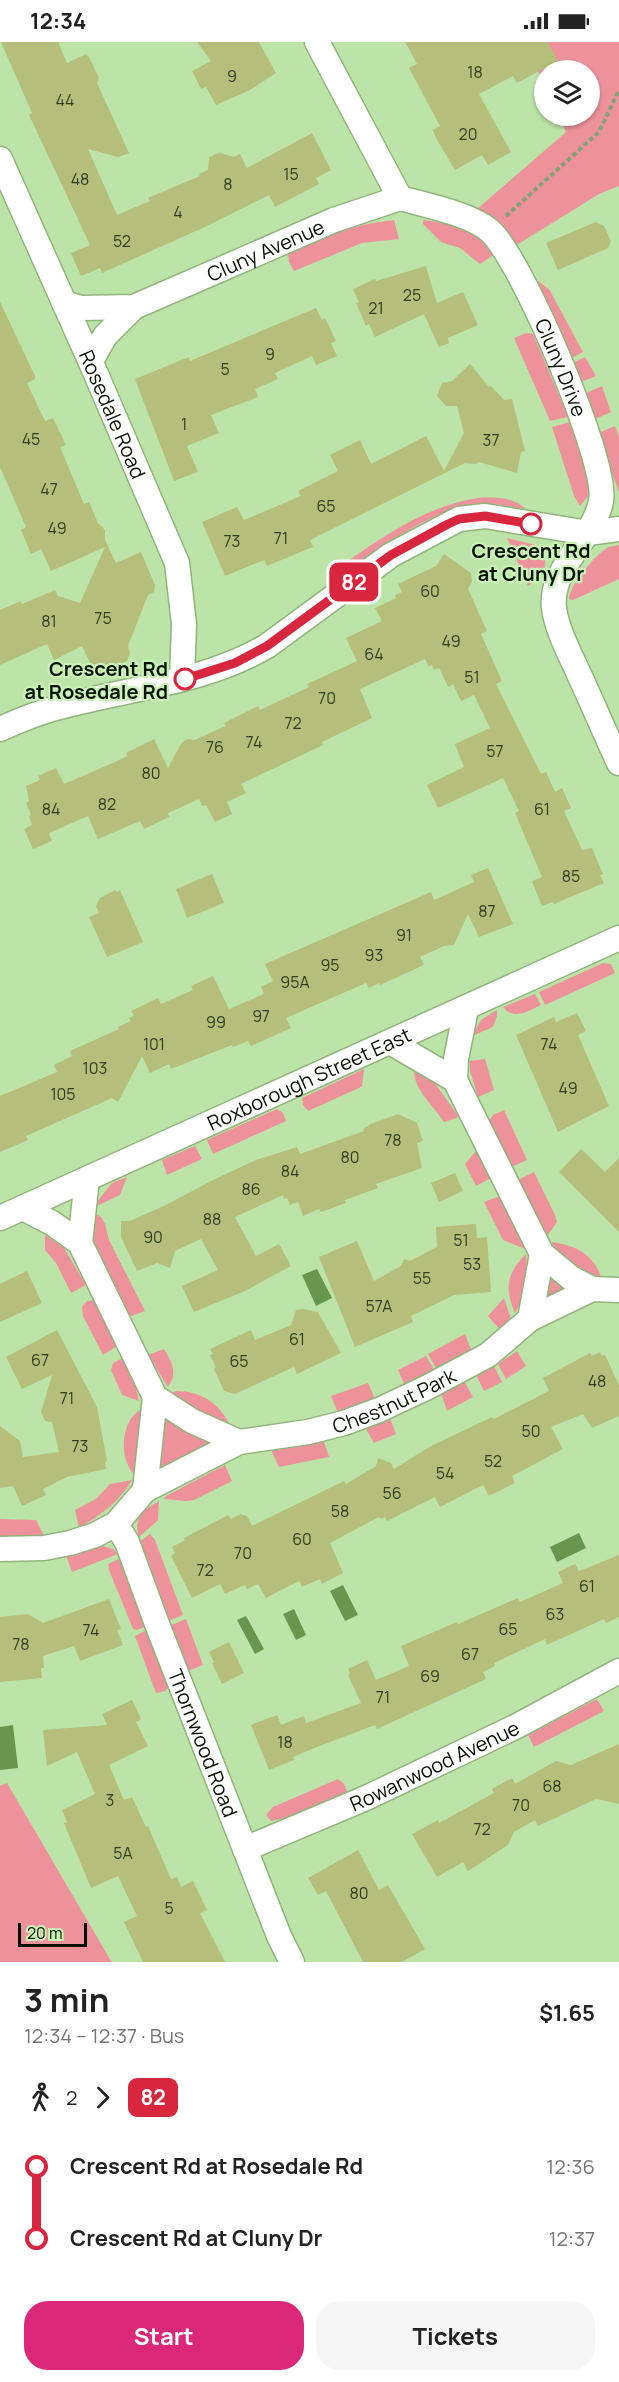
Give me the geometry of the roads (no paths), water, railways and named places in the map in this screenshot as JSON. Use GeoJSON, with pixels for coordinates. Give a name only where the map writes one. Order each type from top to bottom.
{"type":"FeatureCollection","features":[{"type":"Feature","properties":{"kind":"street"},"geometry":{"type":"LineString","coordinates":[[317,42],[400,198]]}},
{"type":"Feature","properties":{"kind":"street","name":"Rosedale Road"},"geometry":{"type":"LineString","coordinates":[[0,159],[91,361],[177,563],[184,624],[182,680]]}},
{"type":"Feature","properties":{"kind":"street","name":"Cluny Drive"},"geometry":{"type":"LineString","coordinates":[[400,198],[468,219],[490,230],[512,259],[571,388],[589,438],[602,485],[601,503],[588,533],[563,570],[556,587],[554,607],[563,639],[619,763]]}},
{"type":"Feature","properties":{"kind":"street","name":"Cluny Avenue"},"geometry":{"type":"LineString","coordinates":[[91,361],[105,336],[134,307],[334,220],[400,198]]}},
{"type":"Feature","properties":{"kind":"street","name":"Cluny Avenue"},"geometry":{"type":"LineString","coordinates":[[64,303],[80,308],[134,307]]}},
{"type":"Feature","properties":{"kind":"street"},"geometry":{"type":"LineString","coordinates":[[0,729],[55,708],[182,680],[226,666],[259,651],[391,555],[459,519],[485,516],[588,533],[619,529]]}},
{"type":"Feature","properties":{"kind":"street","name":"Roxborough Street East"},"geometry":{"type":"LineString","coordinates":[[0,1218],[619,939]]}},
{"type":"Feature","properties":{"kind":"street"},"geometry":{"type":"LineString","coordinates":[[390,1042],[454,1080],[466,1009]]}},
{"type":"Feature","properties":{"kind":"street","name":"Chestnut Park"},"geometry":{"type":"LineString","coordinates":[[454,1080],[542,1254],[571,1278],[592,1289],[619,1290]]}},
{"type":"Feature","properties":{"kind":"street"},"geometry":{"type":"LineString","coordinates":[[80,1243],[87,1179]]}},
{"type":"Feature","properties":{"kind":"street"},"geometry":{"type":"LineString","coordinates":[[23,1208],[52,1223],[80,1243],[155,1397],[192,1421],[239,1442]]}},
{"type":"Feature","properties":{"kind":"street"},"geometry":{"type":"LineString","coordinates":[[530,1319],[542,1254]]}},
{"type":"Feature","properties":{"kind":"street","name":"Chestnut Park"},"geometry":{"type":"LineString","coordinates":[[0,1549],[44,1548],[95,1535],[116,1524],[145,1490],[239,1442],[308,1432],[344,1423],[379,1410],[488,1355],[530,1319],[592,1289]]}},
{"type":"Feature","properties":{"kind":"street"},"geometry":{"type":"LineString","coordinates":[[145,1490],[155,1397]]}},
{"type":"Feature","properties":{"kind":"street","name":"Thornwood Road"},"geometry":{"type":"LineString","coordinates":[[116,1524],[127,1542],[279,1936],[292,1962]]}},
{"type":"Feature","properties":{"kind":"street","name":"Rowanwood Avenue"},"geometry":{"type":"LineString","coordinates":[[245,1849],[366,1798],[517,1726],[619,1671]]}},
{"type":"Feature","properties":{"kind":"place","name":"Crescent Rd at Cluny Dr"},"geometry":{"type":"Point","coordinates":[531,524]}},
{"type":"Feature","properties":{"kind":"place","name":"Crescent Rd at Rosedale Rd"},"geometry":{"type":"Point","coordinates":[185,679]}}]}
